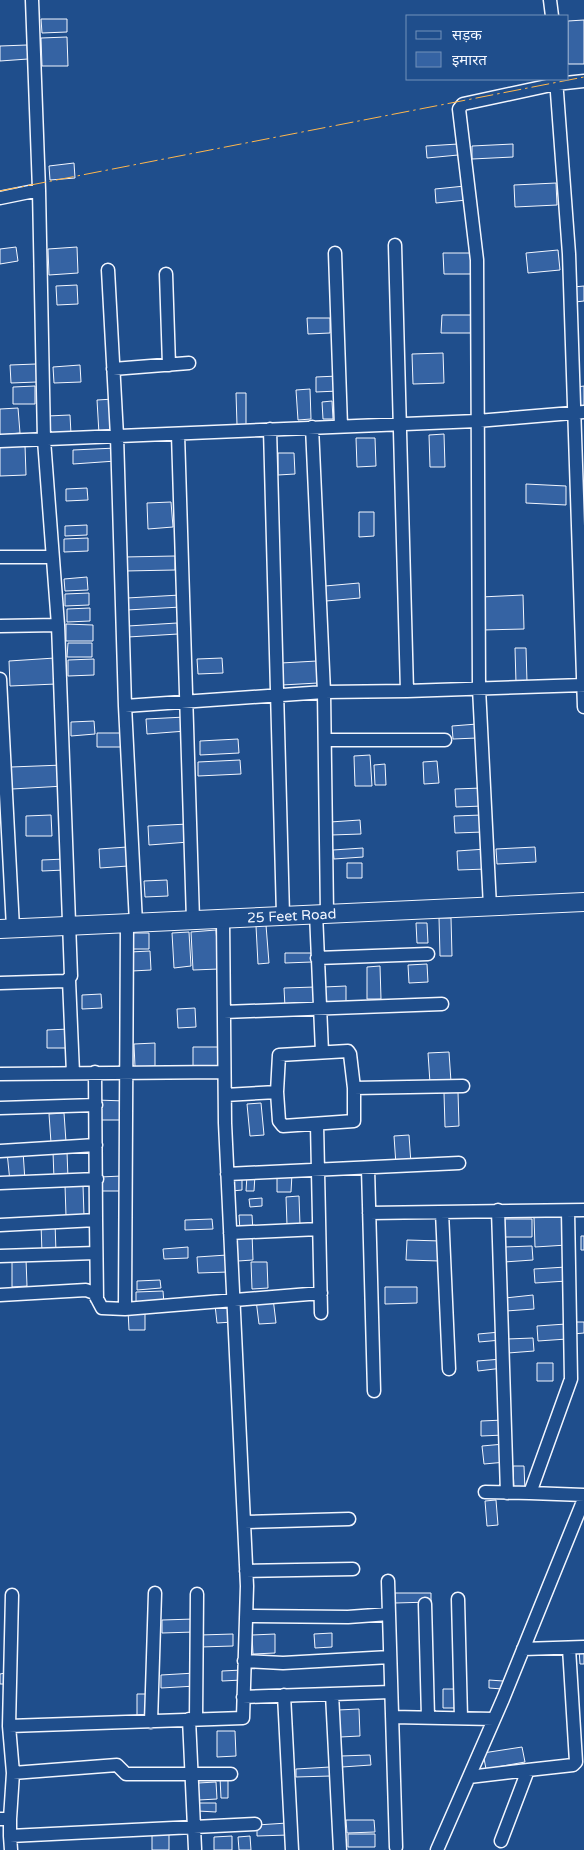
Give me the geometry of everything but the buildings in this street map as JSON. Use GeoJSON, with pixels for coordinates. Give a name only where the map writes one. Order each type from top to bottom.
{"type":"FeatureCollection","features":[{"type":"Feature","properties":{"kind":"street"},"geometry":{"type":"LineString","coordinates":[[32,0],[39,190],[44,440],[58,625],[70,926],[71,976],[69,980],[73,1072]]}},
{"type":"Feature","properties":{"kind":"street"},"geometry":{"type":"LineString","coordinates":[[550,0],[552,15]]}},
{"type":"Feature","properties":{"kind":"street"},"geometry":{"type":"LineString","coordinates":[[490,907],[480,688],[477,260],[459,110],[463,104],[556,81],[584,81]]}},
{"type":"Feature","properties":{"kind":"street"},"geometry":{"type":"LineString","coordinates":[[556,81],[579,412],[584,707]]}},
{"type":"Feature","properties":{"kind":"street"},"geometry":{"type":"LineString","coordinates":[[0,198],[39,190]]}},
{"type":"Feature","properties":{"kind":"street"},"geometry":{"type":"LineString","coordinates":[[394,245],[401,424],[407,690]]}},
{"type":"Feature","properties":{"kind":"street"},"geometry":{"type":"LineString","coordinates":[[335,253],[341,426]]}},
{"type":"Feature","properties":{"kind":"street"},"geometry":{"type":"LineString","coordinates":[[108,270],[117,436],[132,924],[125,1072],[125,1309]]}},
{"type":"Feature","properties":{"kind":"street"},"geometry":{"type":"LineString","coordinates":[[166,274],[169,365]]}},
{"type":"Feature","properties":{"kind":"street"},"geometry":{"type":"LineString","coordinates":[[113,369],[189,363]]}},
{"type":"Feature","properties":{"kind":"street"},"geometry":{"type":"LineString","coordinates":[[0,441],[401,424],[579,412]]}},
{"type":"Feature","properties":{"kind":"street"},"geometry":{"type":"LineString","coordinates":[[312,427],[325,740],[322,914],[318,958],[322,1052]]}},
{"type":"Feature","properties":{"kind":"street"},"geometry":{"type":"LineString","coordinates":[[270,429],[283,915]]}},
{"type":"Feature","properties":{"kind":"street"},"geometry":{"type":"LineString","coordinates":[[178,434],[188,703],[193,920]]}},
{"type":"Feature","properties":{"kind":"street"},"geometry":{"type":"LineString","coordinates":[[0,557],[52,558]]}},
{"type":"Feature","properties":{"kind":"street"},"geometry":{"type":"LineString","coordinates":[[0,626],[58,625]]}},
{"type":"Feature","properties":{"kind":"street"},"geometry":{"type":"LineString","coordinates":[[0,679],[6,928]]}},
{"type":"Feature","properties":{"kind":"street"},"geometry":{"type":"LineString","coordinates":[[125,706],[324,692],[584,684]]}},
{"type":"Feature","properties":{"kind":"street"},"geometry":{"type":"LineString","coordinates":[[325,740],[445,740]]}},
{"type":"Feature","properties":{"kind":"street","name":"25 Feet Road"},"geometry":{"type":"LineString","coordinates":[[6,928],[132,924],[283,915],[584,902]]}},
{"type":"Feature","properties":{"kind":"street"},"geometry":{"type":"LineString","coordinates":[[10,1726],[243,1718],[246,1571],[227,1174],[223,918]]}},
{"type":"Feature","properties":{"kind":"street"},"geometry":{"type":"LineString","coordinates":[[318,958],[428,954]]}},
{"type":"Feature","properties":{"kind":"street"},"geometry":{"type":"LineString","coordinates":[[0,983],[69,980]]}},
{"type":"Feature","properties":{"kind":"street"},"geometry":{"type":"LineString","coordinates":[[224,1012],[442,1004]]}},
{"type":"Feature","properties":{"kind":"street"},"geometry":{"type":"LineString","coordinates":[[349,1052],[354,1088],[354,1122],[284,1126],[280,1124],[277,1092],[280,1054],[349,1052]]}},
{"type":"Feature","properties":{"kind":"street"},"geometry":{"type":"LineString","coordinates":[[95,1072],[97,1299]]}},
{"type":"Feature","properties":{"kind":"street"},"geometry":{"type":"LineString","coordinates":[[0,1074],[224,1072]]}},
{"type":"Feature","properties":{"kind":"street"},"geometry":{"type":"LineString","coordinates":[[354,1088],[463,1086]]}},
{"type":"Feature","properties":{"kind":"street"},"geometry":{"type":"LineString","coordinates":[[225,1095],[277,1092]]}},
{"type":"Feature","properties":{"kind":"street"},"geometry":{"type":"LineString","coordinates":[[0,1108],[96,1105]]}},
{"type":"Feature","properties":{"kind":"street"},"geometry":{"type":"LineString","coordinates":[[317,1124],[321,1313]]}},
{"type":"Feature","properties":{"kind":"street"},"geometry":{"type":"LineString","coordinates":[[0,1151],[96,1145]]}},
{"type":"Feature","properties":{"kind":"street"},"geometry":{"type":"LineString","coordinates":[[227,1174],[459,1163]]}},
{"type":"Feature","properties":{"kind":"street"},"geometry":{"type":"LineString","coordinates":[[368,1168],[374,1391]]}},
{"type":"Feature","properties":{"kind":"street"},"geometry":{"type":"LineString","coordinates":[[0,1182],[96,1179]]}},
{"type":"Feature","properties":{"kind":"street"},"geometry":{"type":"LineString","coordinates":[[498,1210],[507,1493]]}},
{"type":"Feature","properties":{"kind":"street"},"geometry":{"type":"LineString","coordinates":[[369,1213],[584,1210]]}},
{"type":"Feature","properties":{"kind":"street"},"geometry":{"type":"LineString","coordinates":[[530,1493],[571,1379],[568,1211]]}},
{"type":"Feature","properties":{"kind":"street"},"geometry":{"type":"LineString","coordinates":[[442,1212],[450,1369]]}},
{"type":"Feature","properties":{"kind":"street"},"geometry":{"type":"LineString","coordinates":[[0,1225],[96,1220]]}},
{"type":"Feature","properties":{"kind":"street"},"geometry":{"type":"LineString","coordinates":[[230,1233],[319,1229]]}},
{"type":"Feature","properties":{"kind":"street"},"geometry":{"type":"LineString","coordinates":[[0,1256],[96,1253]]}},
{"type":"Feature","properties":{"kind":"street"},"geometry":{"type":"LineString","coordinates":[[0,1295],[86,1290],[91,1291],[102,1308],[125,1309],[321,1293]]}},
{"type":"Feature","properties":{"kind":"street"},"geometry":{"type":"LineString","coordinates":[[436,1850],[524,1649],[583,1503],[530,1493],[485,1492]]}},
{"type":"Feature","properties":{"kind":"street"},"geometry":{"type":"LineString","coordinates":[[244,1522],[350,1519]]}},
{"type":"Feature","properties":{"kind":"street"},"geometry":{"type":"LineString","coordinates":[[246,1571],[353,1569]]}},
{"type":"Feature","properties":{"kind":"street"},"geometry":{"type":"LineString","coordinates":[[388,1581],[396,1847]]}},
{"type":"Feature","properties":{"kind":"street"},"geometry":{"type":"LineString","coordinates":[[152,1722],[155,1593]]}},
{"type":"Feature","properties":{"kind":"street"},"geometry":{"type":"LineString","coordinates":[[195,1849],[192,1775],[197,1594]]}},
{"type":"Feature","properties":{"kind":"street"},"geometry":{"type":"LineString","coordinates":[[11,1850],[10,1836],[5,1819],[10,1726],[5,1670],[12,1595]]}},
{"type":"Feature","properties":{"kind":"street"},"geometry":{"type":"LineString","coordinates":[[458,1599],[461,1718]]}},
{"type":"Feature","properties":{"kind":"street"},"geometry":{"type":"LineString","coordinates":[[424,1604],[428,1718]]}},
{"type":"Feature","properties":{"kind":"street"},"geometry":{"type":"LineString","coordinates":[[246,1616],[348,1617],[389,1614]]}},
{"type":"Feature","properties":{"kind":"street"},"geometry":{"type":"LineString","coordinates":[[524,1649],[584,1647]]}},
{"type":"Feature","properties":{"kind":"street"},"geometry":{"type":"LineString","coordinates":[[469,1777],[573,1765],[576,1762],[570,1648]]}},
{"type":"Feature","properties":{"kind":"street"},"geometry":{"type":"LineString","coordinates":[[244,1661],[283,1663],[390,1657]]}},
{"type":"Feature","properties":{"kind":"street"},"geometry":{"type":"LineString","coordinates":[[243,1697],[391,1692]]}},
{"type":"Feature","properties":{"kind":"street"},"geometry":{"type":"LineString","coordinates":[[332,1694],[340,1850]]}},
{"type":"Feature","properties":{"kind":"street"},"geometry":{"type":"LineString","coordinates":[[284,1696],[292,1850]]}},
{"type":"Feature","properties":{"kind":"street"},"geometry":{"type":"LineString","coordinates":[[392,1717],[494,1719]]}},
{"type":"Feature","properties":{"kind":"street"},"geometry":{"type":"LineString","coordinates":[[8,1766],[117,1765],[126,1774],[231,1774]]}},
{"type":"Feature","properties":{"kind":"street"},"geometry":{"type":"LineString","coordinates":[[501,1841],[528,1770]]}},
{"type":"Feature","properties":{"kind":"street"},"geometry":{"type":"LineString","coordinates":[[10,1836],[254,1824]]}},
{"type":"Feature","properties":{"kind":"power"},"geometry":{"type":"LineString","coordinates":[[569,80],[584,77]]}},
{"type":"Feature","properties":{"kind":"power"},"geometry":{"type":"LineString","coordinates":[[0,191],[569,80]]}}]}
